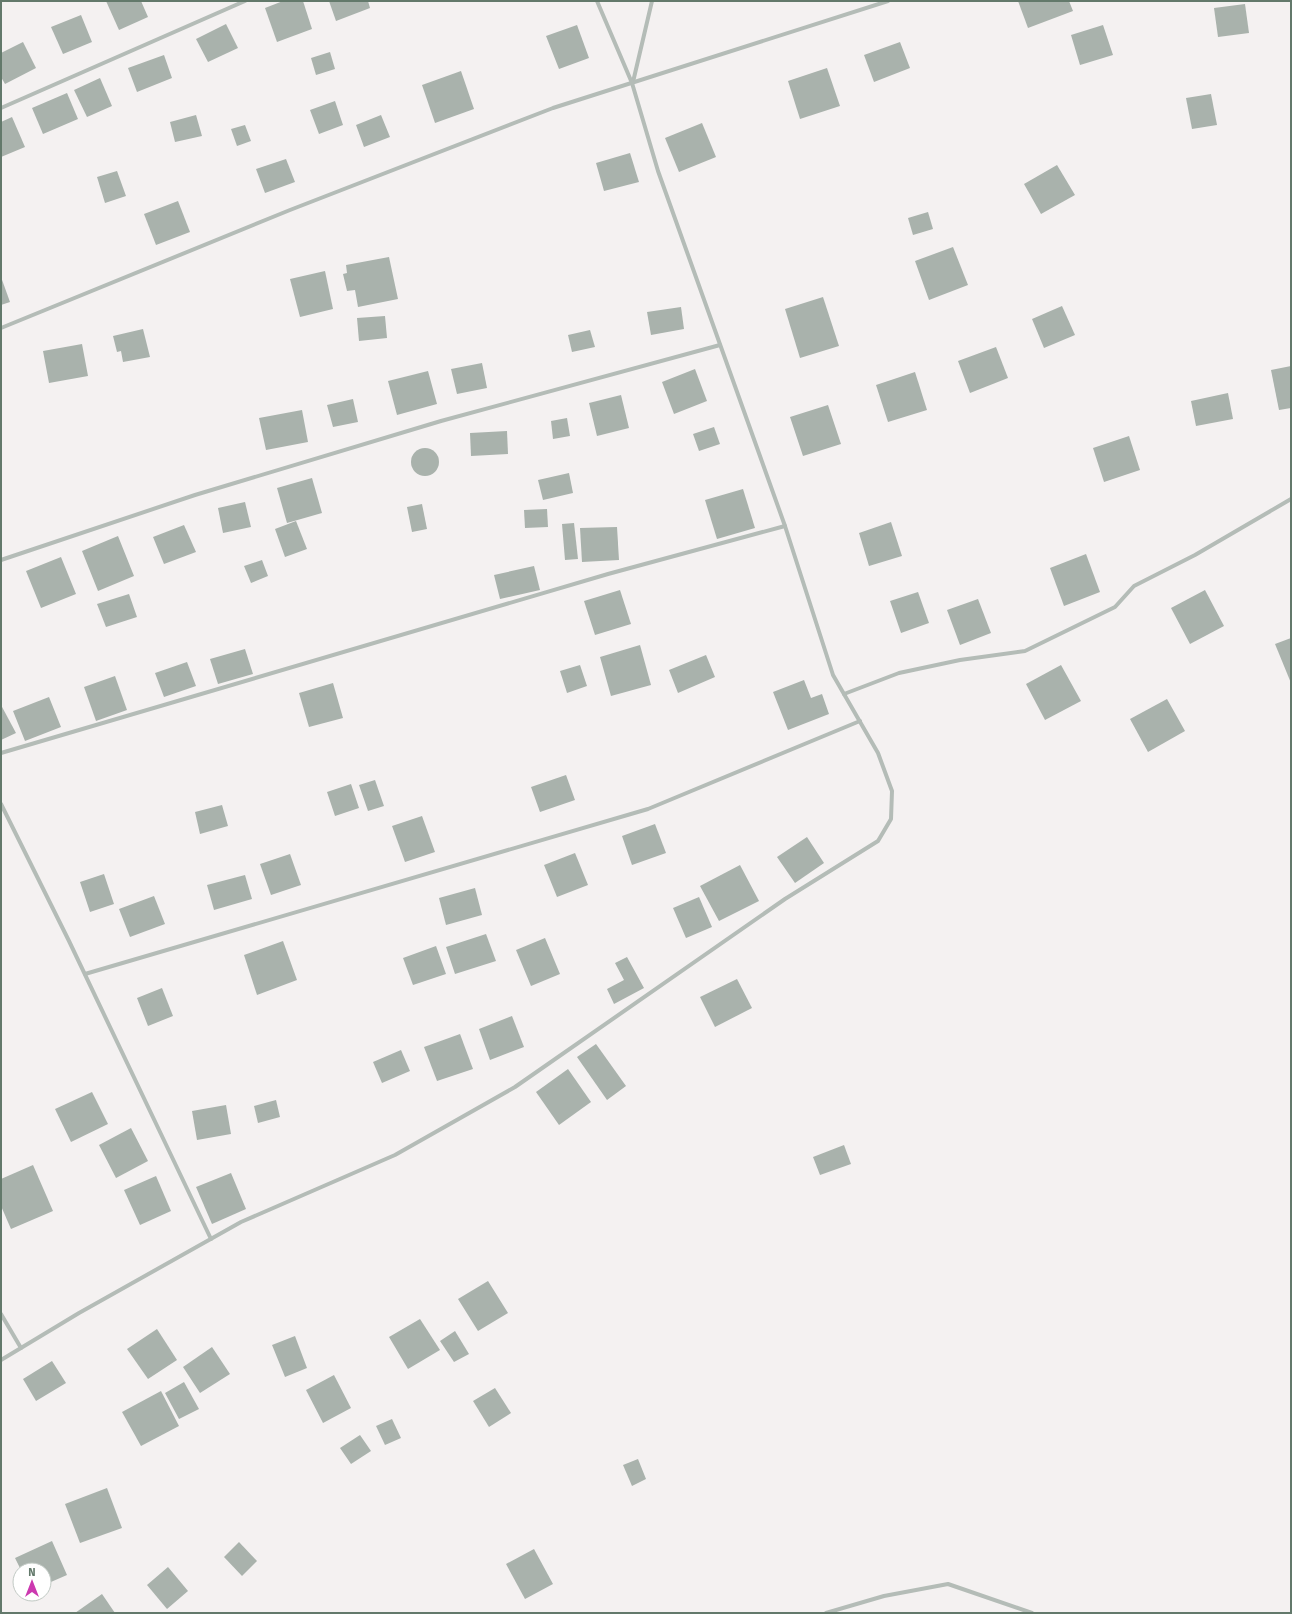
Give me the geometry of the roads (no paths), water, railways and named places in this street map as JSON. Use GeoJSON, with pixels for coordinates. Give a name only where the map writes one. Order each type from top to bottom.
{"type":"FeatureCollection","features":[{"type":"Feature","properties":{"kind":"street"},"geometry":{"type":"LineString","coordinates":[[1,108],[246,1]]}},
{"type":"Feature","properties":{"kind":"street"},"geometry":{"type":"LineString","coordinates":[[1,1360],[241,1222],[395,1155],[515,1087],[785,899],[878,841],[891,820],[892,791],[878,753],[833,675],[785,526],[658,171],[632,83],[597,1]]}},
{"type":"Feature","properties":{"kind":"street"},"geometry":{"type":"LineString","coordinates":[[632,83],[652,1]]}},
{"type":"Feature","properties":{"kind":"street"},"geometry":{"type":"LineString","coordinates":[[1,328],[290,210],[546,110],[888,1]]}},
{"type":"Feature","properties":{"kind":"street"},"geometry":{"type":"LineString","coordinates":[[1,560],[195,495],[441,421],[720,345]]}},
{"type":"Feature","properties":{"kind":"street"},"geometry":{"type":"LineString","coordinates":[[844,694],[899,673],[960,660],[1025,651],[1115,607],[1134,586],[1195,555],[1291,498]]}},
{"type":"Feature","properties":{"kind":"street"},"geometry":{"type":"LineString","coordinates":[[1,753],[600,576],[785,526]]}},
{"type":"Feature","properties":{"kind":"street"},"geometry":{"type":"LineString","coordinates":[[85,974],[648,809],[860,721]]}},
{"type":"Feature","properties":{"kind":"street"},"geometry":{"type":"LineString","coordinates":[[1,804],[85,974],[211,1239]]}},
{"type":"Feature","properties":{"kind":"street"},"geometry":{"type":"LineString","coordinates":[[1,1314],[21,1348]]}},
{"type":"Feature","properties":{"kind":"street"},"geometry":{"type":"LineString","coordinates":[[826,1613],[884,1596],[948,1584],[1032,1613]]}}]}
